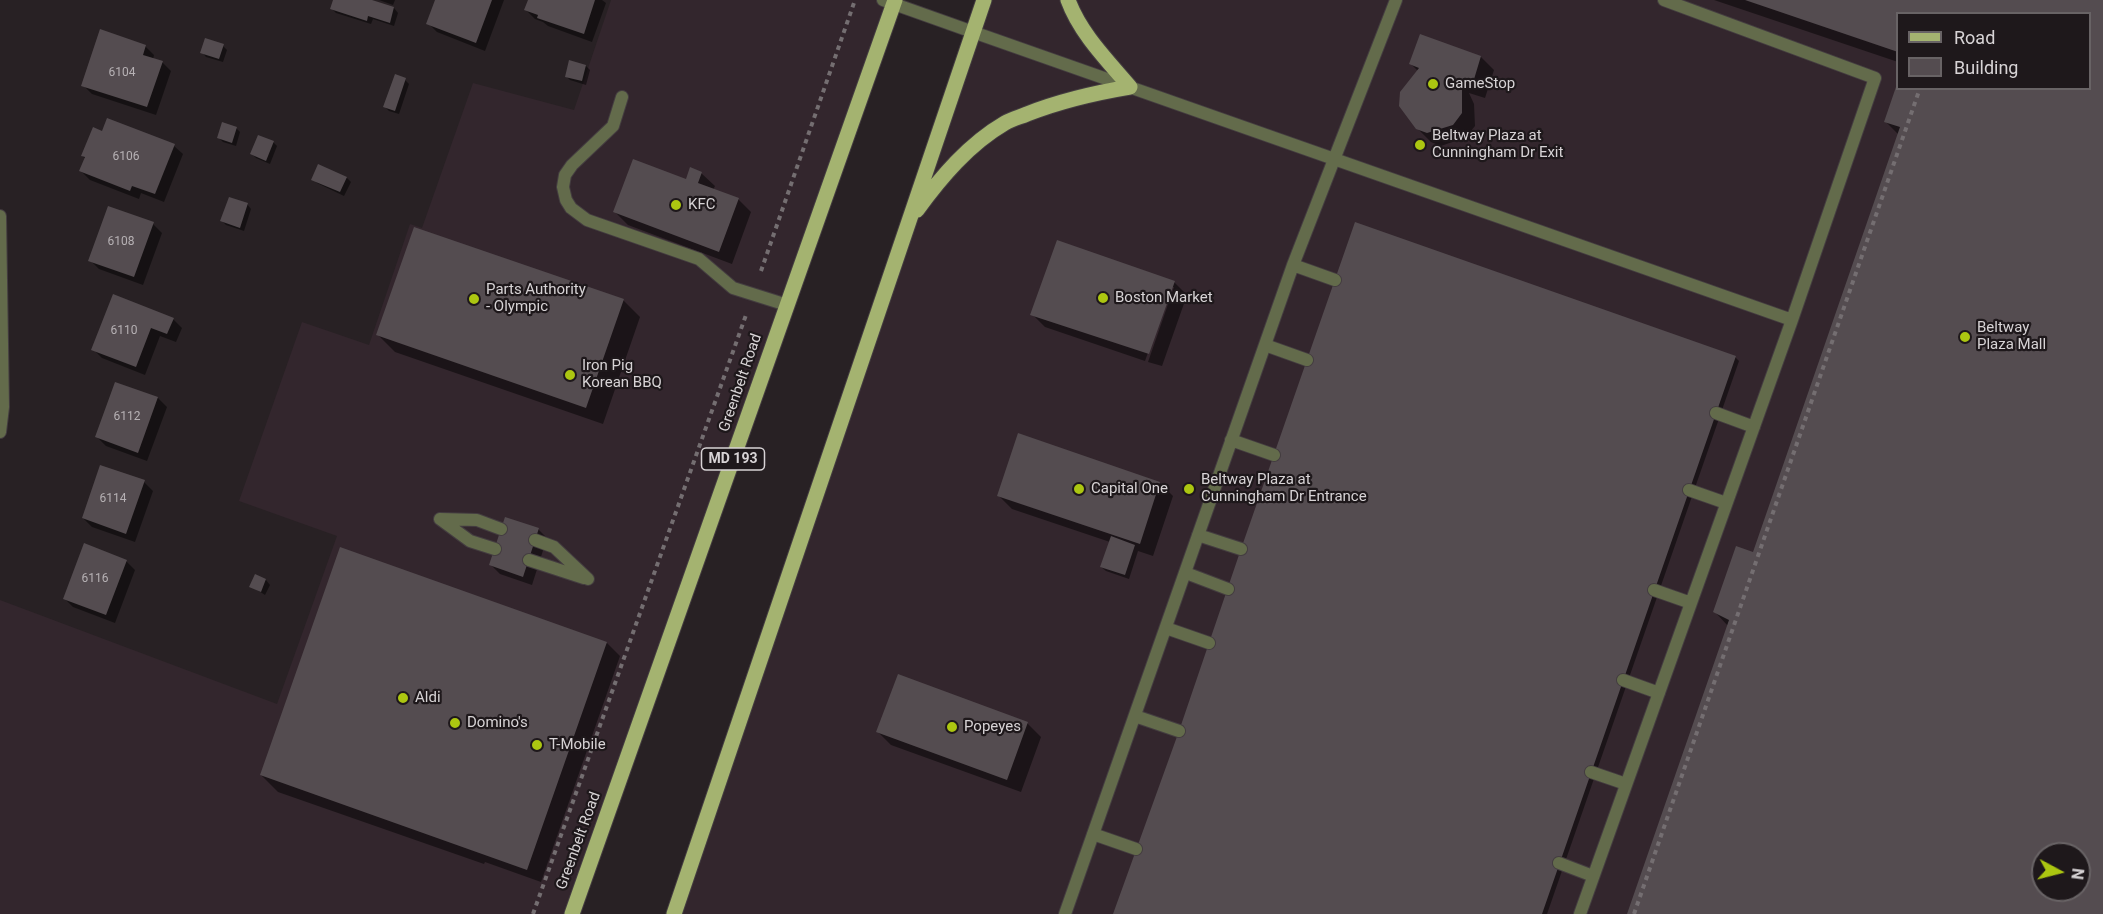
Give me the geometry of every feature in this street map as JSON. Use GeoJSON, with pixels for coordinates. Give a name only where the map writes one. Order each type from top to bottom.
{"type":"FeatureCollection","features":[{"type":"Feature","properties":{"kind":"main road"},"geometry":{"type":"LineString","coordinates":[[674,914],[984,0]]}},
{"type":"Feature","properties":{"kind":"main road"},"geometry":{"type":"LineString","coordinates":[[1068,0],[1073,15],[1096,47],[1130,87]]}},
{"type":"Feature","properties":{"kind":"main road","name":"Greenbelt Road"},"geometry":{"type":"LineString","coordinates":[[572,914],[787,305],[891,1]]}},
{"type":"Feature","properties":{"kind":"main road"},"geometry":{"type":"LineString","coordinates":[[907,224],[936,184],[963,154],[1006,122],[1084,95],[1130,87]]}},
{"type":"Feature","properties":{"kind":"street"},"geometry":{"type":"LineString","coordinates":[[1065,914],[1293,265],[1396,0]]}},
{"type":"Feature","properties":{"kind":"street"},"geometry":{"type":"LineString","coordinates":[[1580,914],[1792,320],[1875,78],[1664,0]]}},
{"type":"Feature","properties":{"kind":"street"},"geometry":{"type":"LineString","coordinates":[[891,1],[973,32],[1792,320]]}},
{"type":"Feature","properties":{"kind":"street"},"geometry":{"type":"LineString","coordinates":[[622,97],[613,126],[572,165],[565,175],[563,187],[566,200],[579,216],[587,220],[699,259],[733,288],[787,305]]}},
{"type":"Feature","properties":{"kind":"street"},"geometry":{"type":"LineString","coordinates":[[0,216],[3,406],[0,432]]}},
{"type":"Feature","properties":{"kind":"street"},"geometry":{"type":"LineString","coordinates":[[1293,265],[1335,280]]}},
{"type":"Feature","properties":{"kind":"street"},"geometry":{"type":"LineString","coordinates":[[1265,345],[1307,360]]}},
{"type":"Feature","properties":{"kind":"street"},"geometry":{"type":"LineString","coordinates":[[1716,413],[1754,427]]}},
{"type":"Feature","properties":{"kind":"street"},"geometry":{"type":"LineString","coordinates":[[1231,440],[1274,455]]}},
{"type":"Feature","properties":{"kind":"street"},"geometry":{"type":"LineString","coordinates":[[1689,490],[1726,503]]}},
{"type":"Feature","properties":{"kind":"street"},"geometry":{"type":"LineString","coordinates":[[495,549],[470,541],[440,519],[477,520],[501,529]]}},
{"type":"Feature","properties":{"kind":"street"},"geometry":{"type":"LineString","coordinates":[[1198,535],[1240,549]]}},
{"type":"Feature","properties":{"kind":"street"},"geometry":{"type":"LineString","coordinates":[[529,560],[588,579],[554,547],[535,540]]}},
{"type":"Feature","properties":{"kind":"street"},"geometry":{"type":"LineString","coordinates":[[1186,573],[1228,589]]}},
{"type":"Feature","properties":{"kind":"street"},"geometry":{"type":"LineString","coordinates":[[1654,590],[1691,603]]}},
{"type":"Feature","properties":{"kind":"street"},"geometry":{"type":"LineString","coordinates":[[1166,628],[1209,643]]}},
{"type":"Feature","properties":{"kind":"street"},"geometry":{"type":"LineString","coordinates":[[1623,680],[1659,693]]}},
{"type":"Feature","properties":{"kind":"street"},"geometry":{"type":"LineString","coordinates":[[1135,716],[1179,731]]}},
{"type":"Feature","properties":{"kind":"street"},"geometry":{"type":"LineString","coordinates":[[1591,772],[1626,784]]}},
{"type":"Feature","properties":{"kind":"street"},"geometry":{"type":"LineString","coordinates":[[1093,834],[1136,849]]}},
{"type":"Feature","properties":{"kind":"street"},"geometry":{"type":"LineString","coordinates":[[1559,863],[1593,876]]}},
{"type":"Feature","properties":{"kind":"path"},"geometry":{"type":"LineString","coordinates":[[533,914],[662,554],[855,0]]}},
{"type":"Feature","properties":{"kind":"path"},"geometry":{"type":"LineString","coordinates":[[1634,914],[1919,90]]}},
{"type":"Feature","properties":{"kind":"shaded area"},"geometry":{"type":"Polygon","coordinates":[[[611,0],[895,0],[572,914],[0,914],[0,600],[277,704],[337,536],[239,501],[302,322],[369,345],[410,224],[422,228],[473,83],[574,110],[611,0]]]}},
{"type":"Feature","properties":{"kind":"shaded area"},"geometry":{"type":"Polygon","coordinates":[[[984,0],[2103,0],[2103,914],[674,914],[984,0]]]}},
{"type":"Feature","properties":{"kind":"building"},"geometry":{"type":"Polygon","coordinates":[[[333,0],[372,0],[394,7],[390,23],[368,16],[367,21],[330,9],[333,0]]]}},
{"type":"Feature","properties":{"kind":"building"},"geometry":{"type":"Polygon","coordinates":[[[435,0],[492,0],[476,43],[426,24],[435,0]]]}},
{"type":"Feature","properties":{"kind":"building"},"geometry":{"type":"Polygon","coordinates":[[[528,0],[595,0],[584,34],[537,18],[538,15],[524,10],[528,0]]]}},
{"type":"Feature","properties":{"kind":"building","name":"Beltway Plaza Mall"},"geometry":{"type":"Polygon","coordinates":[[[1745,0],[2103,0],[2103,914],[1627,914],[1729,620],[1713,612],[1736,546],[1753,552],[1900,127],[1884,122],[1896,87],[1896,90],[2091,90],[2091,12],[1896,12],[1896,51],[1745,0]]]}},
{"type":"Feature","properties":{"kind":"building"},"geometry":{"type":"Polygon","coordinates":[[[100,29],[146,45],[143,55],[163,61],[147,107],[81,86],[100,29]]]}},
{"type":"Feature","properties":{"kind":"building","name":"GameStop"},"geometry":{"type":"Polygon","coordinates":[[[1420,34],[1481,56],[1472,86],[1458,82],[1462,89],[1462,113],[1453,125],[1427,133],[1416,129],[1399,106],[1400,92],[1419,68],[1409,64],[1420,34]]]}},
{"type":"Feature","properties":{"kind":"building"},"geometry":{"type":"Polygon","coordinates":[[[205,38],[224,44],[219,59],[200,53],[205,38]]]}},
{"type":"Feature","properties":{"kind":"building"},"geometry":{"type":"Polygon","coordinates":[[[569,60],[586,65],[582,81],[565,77],[569,60]]]}},
{"type":"Feature","properties":{"kind":"building"},"geometry":{"type":"Polygon","coordinates":[[[395,74],[406,78],[395,111],[383,107],[395,74]]]}},
{"type":"Feature","properties":{"kind":"building"},"geometry":{"type":"Polygon","coordinates":[[[107,118],[175,144],[155,194],[132,186],[130,191],[79,171],[85,157],[81,156],[93,127],[102,131],[107,118]]]}},
{"type":"Feature","properties":{"kind":"building"},"geometry":{"type":"Polygon","coordinates":[[[222,122],[237,127],[232,143],[217,138],[222,122]]]}},
{"type":"Feature","properties":{"kind":"building"},"geometry":{"type":"Polygon","coordinates":[[[258,135],[274,141],[266,161],[250,154],[258,135]]]}},
{"type":"Feature","properties":{"kind":"building","name":"KFC"},"geometry":{"type":"Polygon","coordinates":[[[633,159],[686,179],[690,167],[702,172],[698,183],[739,198],[719,252],[613,212],[633,159]]]}},
{"type":"Feature","properties":{"kind":"building"},"geometry":{"type":"Polygon","coordinates":[[[318,164],[347,177],[340,192],[311,180],[318,164]]]}},
{"type":"Feature","properties":{"kind":"building"},"geometry":{"type":"Polygon","coordinates":[[[229,197],[248,203],[240,228],[220,221],[229,197]]]}},
{"type":"Feature","properties":{"kind":"building"},"geometry":{"type":"Polygon","coordinates":[[[108,206],[154,222],[134,277],[88,261],[108,206]]]}},
{"type":"Feature","properties":{"kind":"building"},"geometry":{"type":"Polygon","coordinates":[[[1355,222],[1736,356],[1542,914],[1113,914],[1179,731],[1355,222]]]}},
{"type":"Feature","properties":{"kind":"building"},"geometry":{"type":"Polygon","coordinates":[[[414,227],[624,299],[586,408],[376,335],[414,227]]]}},
{"type":"Feature","properties":{"kind":"building","name":"Boston Market"},"geometry":{"type":"Polygon","coordinates":[[[1057,240],[1175,281],[1149,354],[1030,315],[1057,240]]]}},
{"type":"Feature","properties":{"kind":"building"},"geometry":{"type":"Polygon","coordinates":[[[113,294],[174,318],[167,334],[151,328],[136,367],[91,350],[113,294]]]}},
{"type":"Feature","properties":{"kind":"building"},"geometry":{"type":"Polygon","coordinates":[[[115,382],[158,397],[138,453],[95,437],[115,382]]]}},
{"type":"Feature","properties":{"kind":"building","name":"Capital One"},"geometry":{"type":"Polygon","coordinates":[[[1018,433],[1160,482],[1140,544],[997,496],[1018,433]]]}},
{"type":"Feature","properties":{"kind":"building"},"geometry":{"type":"Polygon","coordinates":[[[100,465],[145,480],[126,534],[82,518],[100,465]]]}},
{"type":"Feature","properties":{"kind":"building"},"geometry":{"type":"Polygon","coordinates":[[[505,517],[539,528],[523,577],[489,565],[505,517]]]}},
{"type":"Feature","properties":{"kind":"building"},"geometry":{"type":"Polygon","coordinates":[[[1111,536],[1135,545],[1125,575],[1100,567],[1111,536]]]}},
{"type":"Feature","properties":{"kind":"building"},"geometry":{"type":"Polygon","coordinates":[[[84,543],[127,560],[106,615],[63,599],[84,543]]]}},
{"type":"Feature","properties":{"kind":"building","name":"Aldi"},"geometry":{"type":"Polygon","coordinates":[[[340,547],[607,642],[527,870],[260,775],[340,547]]]}},
{"type":"Feature","properties":{"kind":"building"},"geometry":{"type":"Polygon","coordinates":[[[255,574],[266,579],[261,592],[249,587],[255,574]]]}},
{"type":"Feature","properties":{"kind":"building","name":"Popeyes"},"geometry":{"type":"Polygon","coordinates":[[[898,674],[1028,722],[1007,780],[876,732],[898,674]]]}},
{"type":"Feature","properties":{"kind":"place","name":"GameStop"},"geometry":{"type":"Point","coordinates":[1433,84]}},
{"type":"Feature","properties":{"kind":"place","name":"Beltway Plaza at Cunningham Dr Exit"},"geometry":{"type":"Point","coordinates":[1420,145]}},
{"type":"Feature","properties":{"kind":"place","name":"KFC"},"geometry":{"type":"Point","coordinates":[676,205]}},
{"type":"Feature","properties":{"kind":"place","name":"Boston Market"},"geometry":{"type":"Point","coordinates":[1103,298]}},
{"type":"Feature","properties":{"kind":"place","name":"Parts Authority - Olympic"},"geometry":{"type":"Point","coordinates":[474,299]}},
{"type":"Feature","properties":{"kind":"place","name":"Beltway Plaza Mall"},"geometry":{"type":"Point","coordinates":[1965,337]}},
{"type":"Feature","properties":{"kind":"place","name":"Iron Pig Korean BBQ"},"geometry":{"type":"Point","coordinates":[570,375]}},
{"type":"Feature","properties":{"kind":"place","name":"Capital One"},"geometry":{"type":"Point","coordinates":[1079,489]}},
{"type":"Feature","properties":{"kind":"place","name":"Beltway Plaza at Cunningham Dr Entrance"},"geometry":{"type":"Point","coordinates":[1189,489]}},
{"type":"Feature","properties":{"kind":"place","name":"Aldi"},"geometry":{"type":"Point","coordinates":[403,698]}},
{"type":"Feature","properties":{"kind":"place","name":"Domino's"},"geometry":{"type":"Point","coordinates":[455,723]}},
{"type":"Feature","properties":{"kind":"place","name":"Popeyes"},"geometry":{"type":"Point","coordinates":[952,727]}},
{"type":"Feature","properties":{"kind":"place","name":"T-Mobile"},"geometry":{"type":"Point","coordinates":[537,745]}}]}
